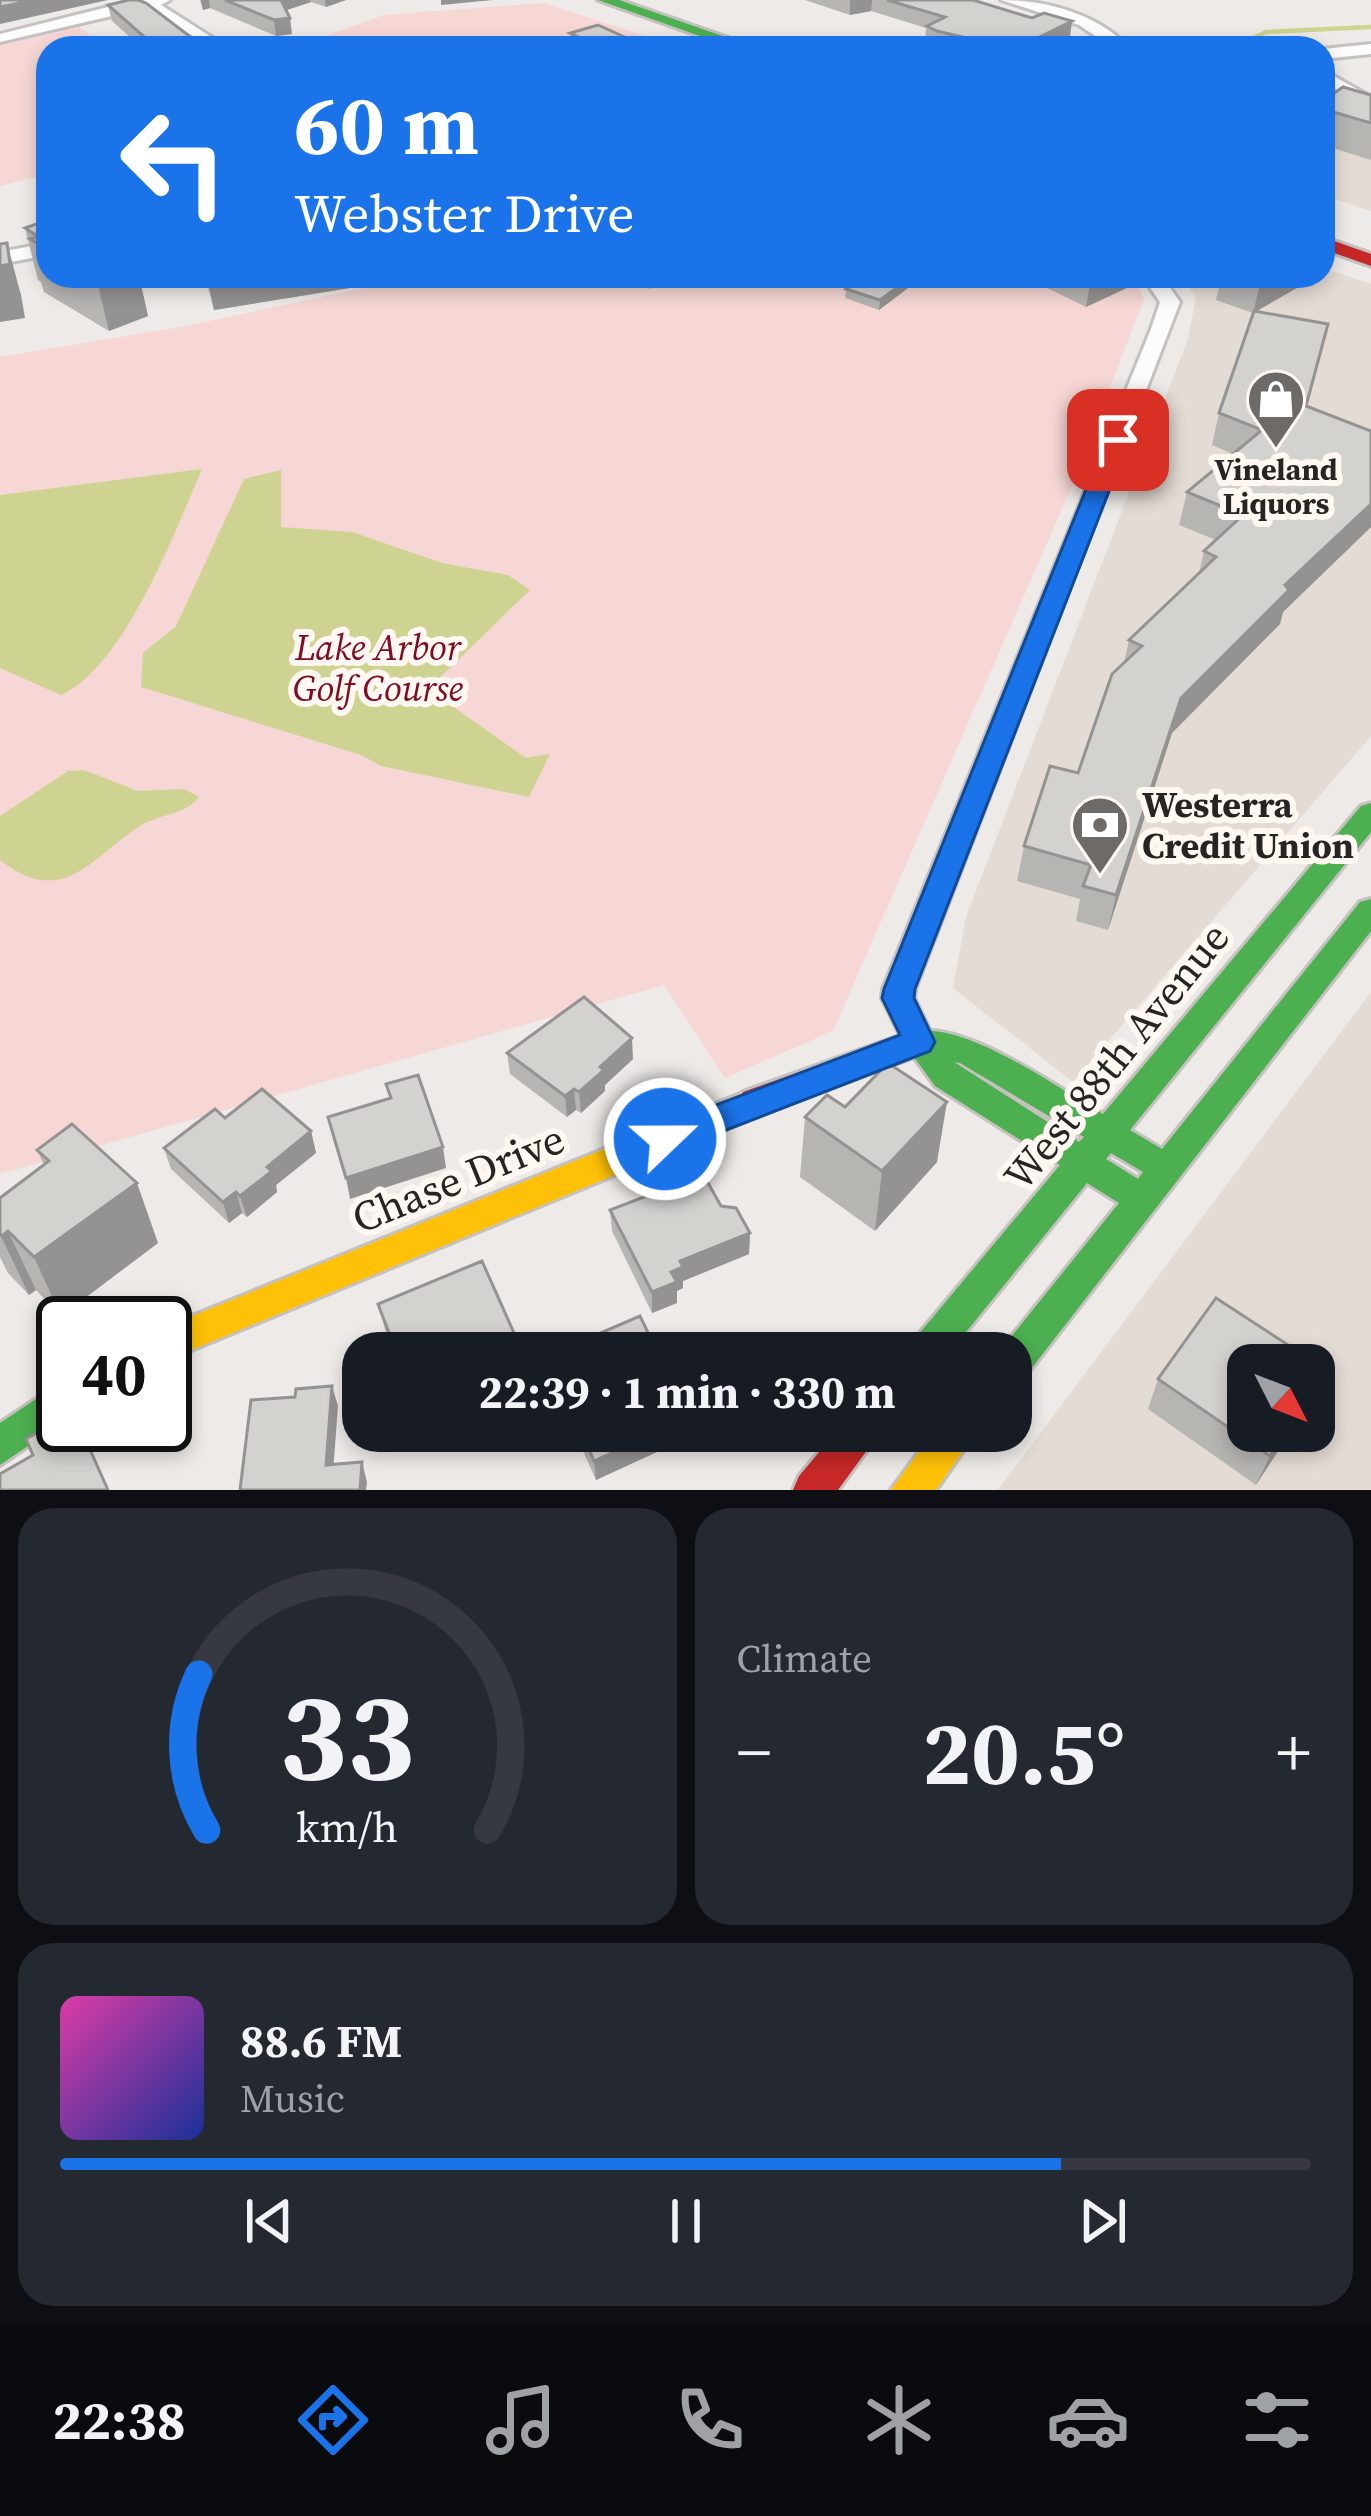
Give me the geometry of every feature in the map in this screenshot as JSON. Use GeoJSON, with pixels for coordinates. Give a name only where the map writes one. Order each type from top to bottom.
{"type":"FeatureCollection","features":[{"type":"Feature","properties":{"kind":"main road"},"geometry":{"type":"LineString","coordinates":[[605,0],[713,36]]}},
{"type":"Feature","properties":{"kind":"main road"},"geometry":{"type":"LineString","coordinates":[[646,0],[755,36]]}},
{"type":"Feature","properties":{"kind":"main road"},"geometry":{"type":"LineString","coordinates":[[1335,225],[1371,236]]}},
{"type":"Feature","properties":{"kind":"main road"},"geometry":{"type":"LineString","coordinates":[[1335,247],[1371,260]]}},
{"type":"Feature","properties":{"kind":"main road","name":"West 88th Avenue"},"geometry":{"type":"LineString","coordinates":[[943,1332],[1371,813]]}},
{"type":"Feature","properties":{"kind":"main road"},"geometry":{"type":"LineString","coordinates":[[1032,1340],[1371,910]]}},
{"type":"Feature","properties":{"kind":"main road"},"geometry":{"type":"LineString","coordinates":[[919,1042],[968,1052],[1167,1169]]}},
{"type":"Feature","properties":{"kind":"main road"},"geometry":{"type":"LineString","coordinates":[[919,1042],[947,1077],[1143,1200]]}},
{"type":"Feature","properties":{"kind":"main road","name":"Chase Drive"},"geometry":{"type":"LineString","coordinates":[[192,1333],[795,1086],[919,1042]]}},
{"type":"Feature","properties":{"kind":"main road"},"geometry":{"type":"LineString","coordinates":[[0,1446],[36,1419]]}},
{"type":"Feature","properties":{"kind":"main road"},"geometry":{"type":"LineString","coordinates":[[813,1490],[845,1452]]}},
{"type":"Feature","properties":{"kind":"main road"},"geometry":{"type":"LineString","coordinates":[[911,1490],[941,1452]]}},
{"type":"Feature","properties":{"kind":"street"},"geometry":{"type":"LineString","coordinates":[[1008,0],[1087,23],[1110,36]]}},
{"type":"Feature","properties":{"kind":"street"},"geometry":{"type":"LineString","coordinates":[[0,38],[151,1],[203,36]]}},
{"type":"Feature","properties":{"kind":"street"},"geometry":{"type":"LineString","coordinates":[[1335,53],[1369,51]]}},
{"type":"Feature","properties":{"kind":"street"},"geometry":{"type":"LineString","coordinates":[[1335,82],[1371,104]]}},
{"type":"Feature","properties":{"kind":"street"},"geometry":{"type":"LineString","coordinates":[[0,258],[36,251]]}},
{"type":"Feature","properties":{"kind":"street"},"geometry":{"type":"LineString","coordinates":[[919,1042],[898,998],[899,989],[1161,329],[1170,302],[1160,288]]}},
{"type":"Feature","properties":{"kind":"shaded area"},"geometry":{"type":"Polygon","coordinates":[[[1335,93],[1371,110],[1371,211],[1335,199],[1335,93]]]}},
{"type":"Feature","properties":{"kind":"shaded area"},"geometry":{"type":"Polygon","coordinates":[[[1335,272],[1371,284],[1371,736],[1073,1082],[953,988],[966,917],[1188,339],[1196,296],[1189,288],[1335,288],[1335,272]]]}},
{"type":"Feature","properties":{"kind":"shaded area"},"geometry":{"type":"Polygon","coordinates":[[[202,469],[145,595],[106,657],[84,680],[61,695],[0,668],[0,495],[202,469]]]}},
{"type":"Feature","properties":{"kind":"shaded area"},"geometry":{"type":"Polygon","coordinates":[[[281,470],[281,527],[352,532],[442,563],[508,575],[530,590],[428,689],[526,758],[550,754],[529,797],[381,766],[361,755],[141,687],[143,653],[176,626],[244,479],[281,470]]]}},
{"type":"Feature","properties":{"kind":"shaded area"},"geometry":{"type":"Polygon","coordinates":[[[84,770],[138,791],[184,789],[199,797],[187,807],[140,826],[91,864],[60,879],[22,874],[0,860],[0,816],[68,771],[84,770]]]}},
{"type":"Feature","properties":{"kind":"shaded area"},"geometry":{"type":"Polygon","coordinates":[[[1371,992],[1371,1490],[998,1490],[1026,1452],[1032,1452],[1032,1445],[1371,992]]]}},
{"type":"Feature","properties":{"kind":"green space"},"geometry":{"type":"Polygon","coordinates":[[[543,3],[646,36],[326,36],[383,15],[543,3]]]}},
{"type":"Feature","properties":{"kind":"green space"},"geometry":{"type":"Polygon","coordinates":[[[80,27],[90,36],[40,36],[80,27]]]}},
{"type":"Feature","properties":{"kind":"green space"},"geometry":{"type":"Polygon","coordinates":[[[36,37],[36,177],[0,186],[0,45],[36,37]]]}},
{"type":"Feature","properties":{"kind":"green space","name":"Lake Arbor Golf Course"},"geometry":{"type":"Polygon","coordinates":[[[364,288],[1139,288],[1144,299],[1072,486],[833,1031],[725,1078],[664,985],[0,1174],[0,357],[181,327],[364,288]]]}},
{"type":"Feature","properties":{"kind":"building"},"geometry":{"type":"Polygon","coordinates":[[[0,0],[34,0],[0,7],[0,0]]]}},
{"type":"Feature","properties":{"kind":"building"},"geometry":{"type":"Polygon","coordinates":[[[129,0],[146,3],[189,36],[143,36],[108,5],[129,0]]]}},
{"type":"Feature","properties":{"kind":"building"},"geometry":{"type":"Polygon","coordinates":[[[225,0],[281,0],[290,18],[274,20],[225,0]]]}},
{"type":"Feature","properties":{"kind":"building"},"geometry":{"type":"Polygon","coordinates":[[[887,0],[973,0],[1032,18],[1044,13],[1072,21],[1041,36],[958,36],[927,26],[945,17],[887,0]]]}},
{"type":"Feature","properties":{"kind":"building"},"geometry":{"type":"Polygon","coordinates":[[[598,25],[622,36],[576,36],[570,33],[598,25]]]}},
{"type":"Feature","properties":{"kind":"building"},"geometry":{"type":"Polygon","coordinates":[[[1343,87],[1371,95],[1371,123],[1335,112],[1335,93],[1343,87]]]}},
{"type":"Feature","properties":{"kind":"building"},"geometry":{"type":"Polygon","coordinates":[[[7,243],[10,264],[0,266],[0,244],[7,243]]]}},
{"type":"Feature","properties":{"kind":"building"},"geometry":{"type":"Polygon","coordinates":[[[847,288],[896,288],[880,300],[847,288]]]}},
{"type":"Feature","properties":{"kind":"building"},"geometry":{"type":"Polygon","coordinates":[[[1254,311],[1328,324],[1306,406],[1371,431],[1371,504],[1285,585],[1289,590],[1181,698],[1116,895],[1083,886],[1091,865],[1024,846],[1050,766],[1078,773],[1112,674],[1142,646],[1129,640],[1216,557],[1204,551],[1243,515],[1187,492],[1262,430],[1219,413],[1254,311]]]}},
{"type":"Feature","properties":{"kind":"building"},"geometry":{"type":"Polygon","coordinates":[[[584,997],[632,1038],[579,1092],[574,1089],[565,1096],[507,1053],[584,997]]]}},
{"type":"Feature","properties":{"kind":"building"},"geometry":{"type":"Polygon","coordinates":[[[888,1063],[947,1102],[882,1171],[805,1117],[827,1095],[845,1107],[888,1063]]]}},
{"type":"Feature","properties":{"kind":"building"},"geometry":{"type":"Polygon","coordinates":[[[418,1075],[443,1147],[346,1178],[328,1117],[391,1098],[386,1084],[418,1075]]]}},
{"type":"Feature","properties":{"kind":"building"},"geometry":{"type":"Polygon","coordinates":[[[262,1089],[311,1131],[267,1167],[272,1171],[240,1196],[236,1192],[223,1202],[164,1148],[215,1109],[225,1118],[262,1089]]]}},
{"type":"Feature","properties":{"kind":"building"},"geometry":{"type":"Polygon","coordinates":[[[72,1124],[137,1183],[34,1257],[8,1231],[0,1234],[0,1198],[49,1161],[37,1150],[72,1124]]]}},
{"type":"Feature","properties":{"kind":"building"},"geometry":{"type":"Polygon","coordinates":[[[703,1174],[721,1206],[736,1208],[750,1233],[680,1261],[683,1267],[671,1272],[677,1282],[652,1292],[610,1210],[703,1174]]]}},
{"type":"Feature","properties":{"kind":"building"},"geometry":{"type":"Polygon","coordinates":[[[482,1261],[514,1332],[389,1332],[378,1304],[482,1261]]]}},
{"type":"Feature","properties":{"kind":"building"},"geometry":{"type":"Polygon","coordinates":[[[1216,1298],[1287,1344],[1227,1344],[1227,1426],[1158,1379],[1216,1298]]]}},
{"type":"Feature","properties":{"kind":"building"},"geometry":{"type":"Polygon","coordinates":[[[640,1316],[648,1332],[603,1332],[640,1316]]]}},
{"type":"Feature","properties":{"kind":"building"},"geometry":{"type":"Polygon","coordinates":[[[332,1386],[326,1465],[362,1462],[360,1490],[240,1490],[251,1400],[295,1397],[296,1389],[332,1386]]]}},
{"type":"Feature","properties":{"kind":"building"},"geometry":{"type":"Polygon","coordinates":[[[36,1433],[36,1452],[91,1452],[108,1490],[0,1490],[0,1474],[33,1455],[26,1439],[36,1433]]]}},
{"type":"Feature","properties":{"kind":"building"},"geometry":{"type":"Polygon","coordinates":[[[590,1452],[614,1452],[594,1461],[590,1452]]]}},
{"type":"Feature","properties":{"kind":"waterway"},"geometry":{"type":"LineString","coordinates":[[1257,36],[1371,27]]}},
{"type":"Feature","properties":{"kind":"traffic: fast"},"geometry":{"type":"LineString","coordinates":[[605,0],[713,36]]}},
{"type":"Feature","properties":{"kind":"traffic: fast"},"geometry":{"type":"LineString","coordinates":[[943,1332],[1371,813]]}},
{"type":"Feature","properties":{"kind":"traffic: fast"},"geometry":{"type":"LineString","coordinates":[[1032,1339],[1371,910]]}},
{"type":"Feature","properties":{"kind":"traffic: fast"},"geometry":{"type":"LineString","coordinates":[[919,1042],[968,1052],[1167,1169]]}},
{"type":"Feature","properties":{"kind":"traffic: fast"},"geometry":{"type":"LineString","coordinates":[[919,1042],[947,1077],[1143,1200]]}},
{"type":"Feature","properties":{"kind":"traffic: fast"},"geometry":{"type":"LineString","coordinates":[[0,1446],[36,1419]]}},
{"type":"Feature","properties":{"kind":"traffic: slow"},"geometry":{"type":"LineString","coordinates":[[192,1333],[755,1102]]}},
{"type":"Feature","properties":{"kind":"traffic: slow"},"geometry":{"type":"LineString","coordinates":[[911,1490],[941,1452]]}},
{"type":"Feature","properties":{"kind":"traffic: jam"},"geometry":{"type":"LineString","coordinates":[[1335,247],[1371,260]]}},
{"type":"Feature","properties":{"kind":"traffic: jam"},"geometry":{"type":"LineString","coordinates":[[755,1102],[919,1042]]}},
{"type":"Feature","properties":{"kind":"traffic: jam"},"geometry":{"type":"LineString","coordinates":[[813,1490],[845,1452]]}},
{"type":"Feature","properties":{"kind":"place","name":"Vineland Liquors"},"geometry":{"type":"Point","coordinates":[1276,450]}},
{"type":"Feature","properties":{"kind":"place","name":"Westerra Credit Union"},"geometry":{"type":"Point","coordinates":[1100,876]}},
{"type":"Feature","properties":{"kind":"route"},"geometry":{"type":"LineString","coordinates":[[665,1139],[919,1042],[898,998],[899,989],[1118,440]]}}]}
